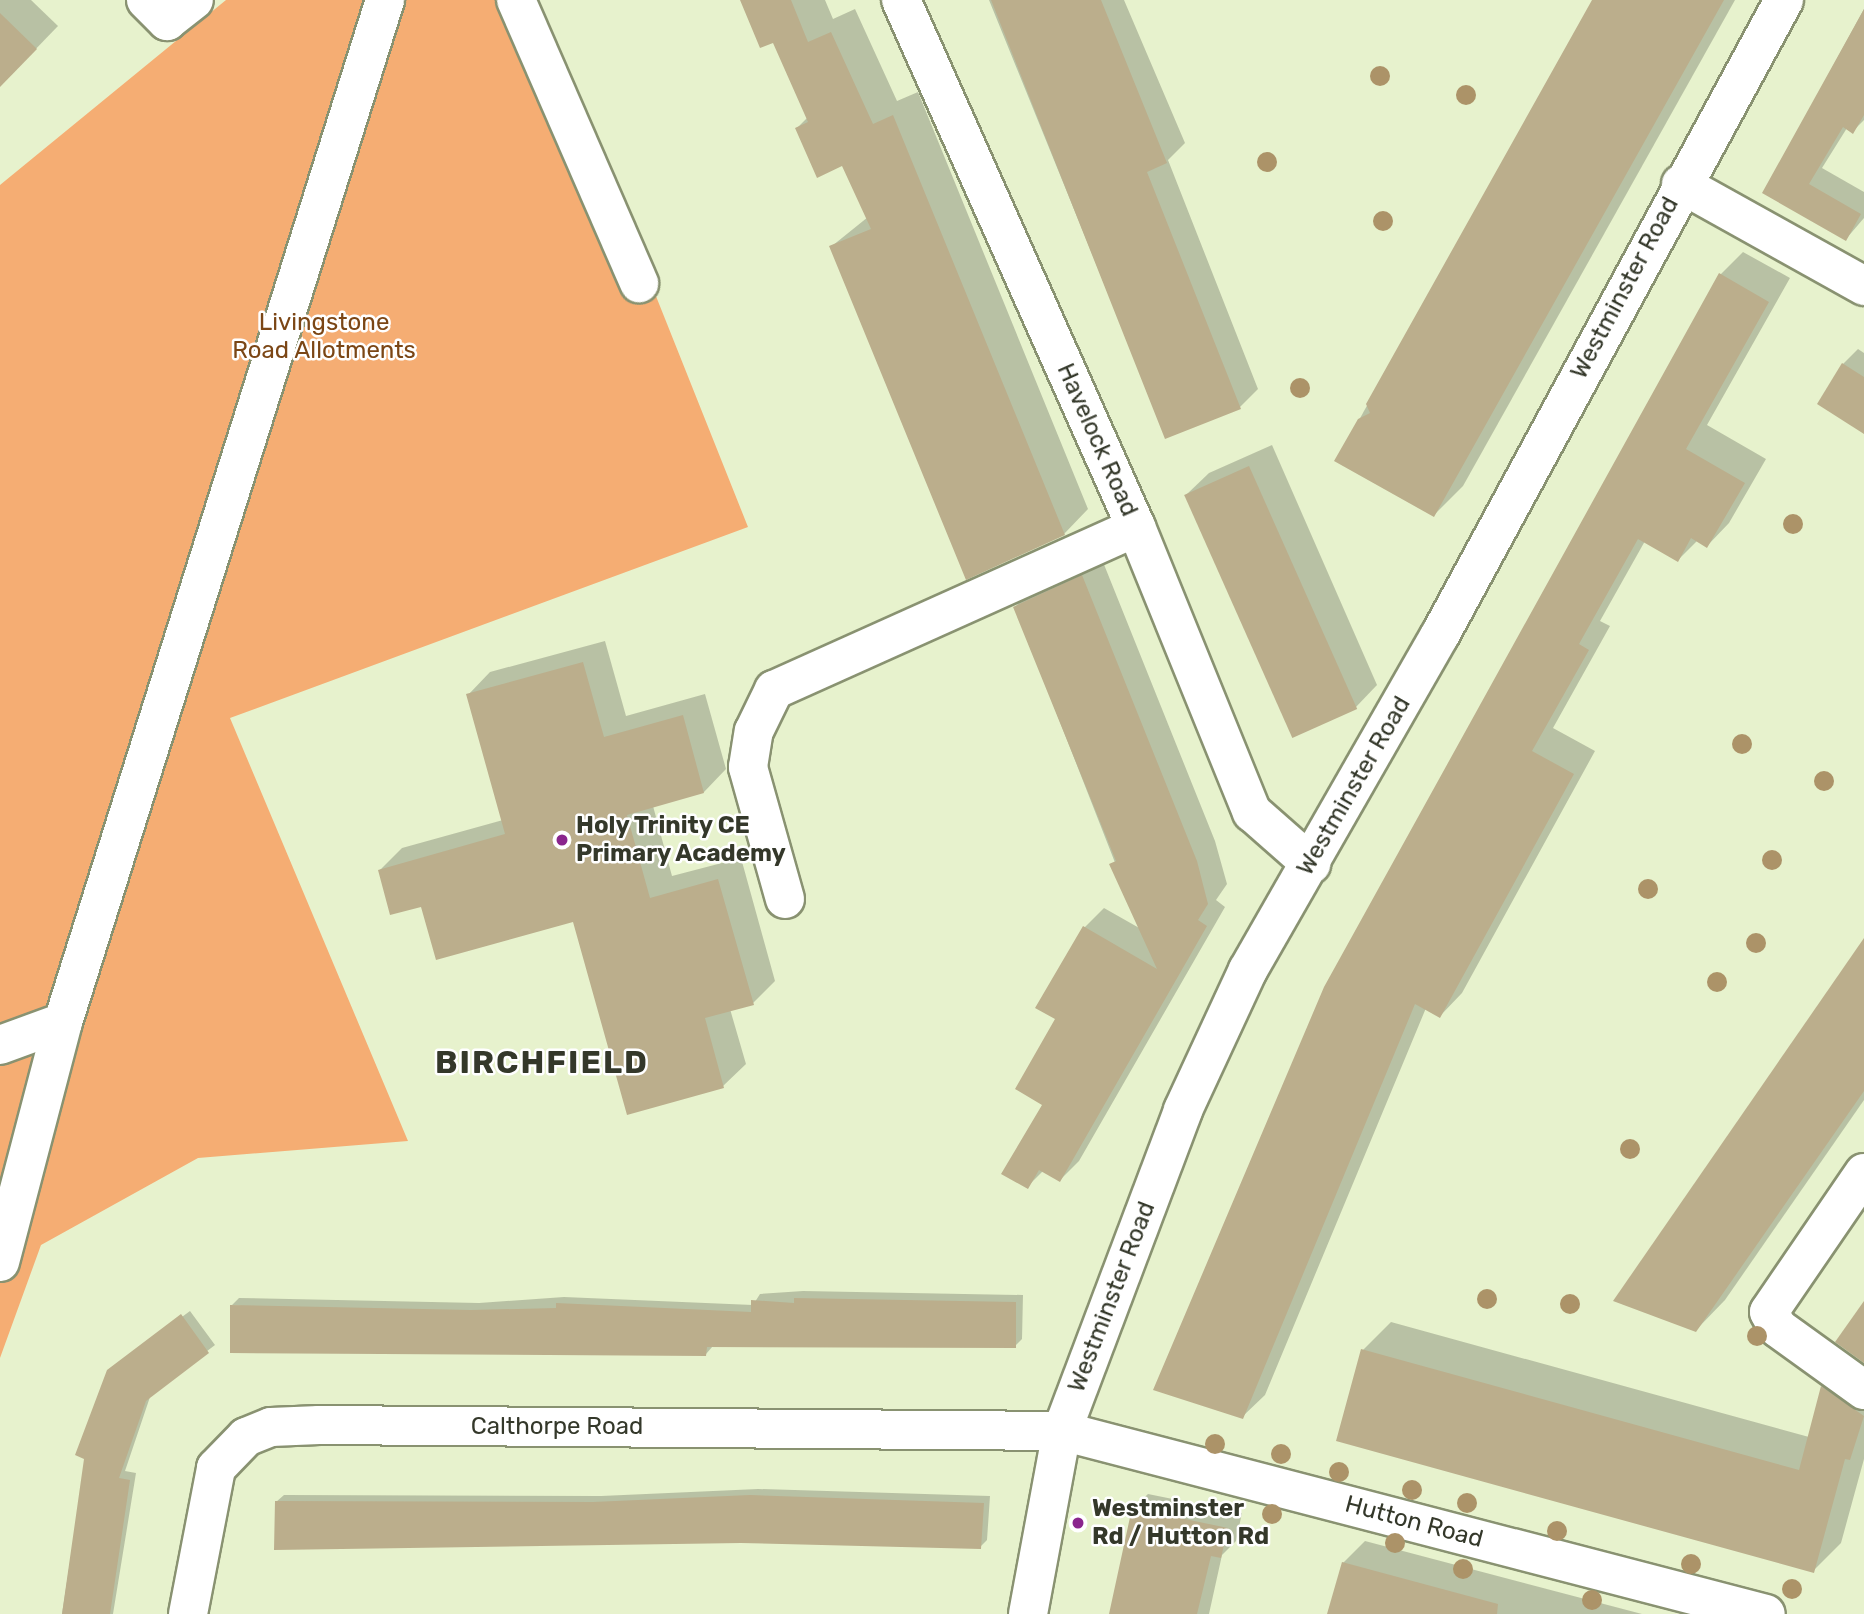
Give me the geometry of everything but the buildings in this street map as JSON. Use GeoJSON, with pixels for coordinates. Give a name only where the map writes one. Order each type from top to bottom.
{"type":"FeatureCollection","features":[{"type":"Feature","properties":{"kind":"street"},"geometry":{"type":"LineString","coordinates":[[146,0],[167,22],[194,0]]}},
{"type":"Feature","properties":{"kind":"street"},"geometry":{"type":"LineString","coordinates":[[0,1262],[63,1022],[385,0]]}},
{"type":"Feature","properties":{"kind":"street"},"geometry":{"type":"LineString","coordinates":[[516,0],[639,283]]}},
{"type":"Feature","properties":{"kind":"street","name":"Havelock Road"},"geometry":{"type":"LineString","coordinates":[[901,0],[1136,527],[1252,812],[1311,864]]}},
{"type":"Feature","properties":{"kind":"street","name":"Westminster Road"},"geometry":{"type":"LineString","coordinates":[[1028,1614],[1062,1431],[1183,1110],[1248,970],[1311,864],[1784,0]]}},
{"type":"Feature","properties":{"kind":"street"},"geometry":{"type":"LineString","coordinates":[[1681,184],[1864,286]]}},
{"type":"Feature","properties":{"kind":"street"},"geometry":{"type":"LineString","coordinates":[[785,899],[748,767],[754,732],[774,690],[1136,527]]}},
{"type":"Feature","properties":{"kind":"street"},"geometry":{"type":"LineString","coordinates":[[0,1045],[63,1022]]}},
{"type":"Feature","properties":{"kind":"street"},"geometry":{"type":"LineString","coordinates":[[1864,1173],[1769,1312],[1779,1328],[1864,1390]]}},
{"type":"Feature","properties":{"kind":"street","name":"Calthorpe Road"},"geometry":{"type":"LineString","coordinates":[[188,1614],[216,1468],[246,1437],[271,1427],[1062,1431]]}},
{"type":"Feature","properties":{"kind":"street","name":"Hutton Road"},"geometry":{"type":"LineString","coordinates":[[1062,1431],[1766,1614]]}},
{"type":"Feature","properties":{"kind":"green space","name":"Livingstone Road Allotments"},"geometry":{"type":"Polygon","coordinates":[[[226,0],[524,0],[634,241],[748,527],[230,718],[408,1141],[198,1158],[41,1245],[0,1358],[0,185],[226,0]]]}},
{"type":"Feature","properties":{"kind":"place","name":"Holy Trinity CE Primary Academy"},"geometry":{"type":"Point","coordinates":[562,840]}},
{"type":"Feature","properties":{"kind":"place","name":"Westminster Rd / Hutton Rd"},"geometry":{"type":"Point","coordinates":[1078,1523]}},
{"type":"Feature","properties":{"kind":"district","name":"BIRCHFIELD"},"geometry":{"type":"Point","coordinates":[542,1062]}}]}
